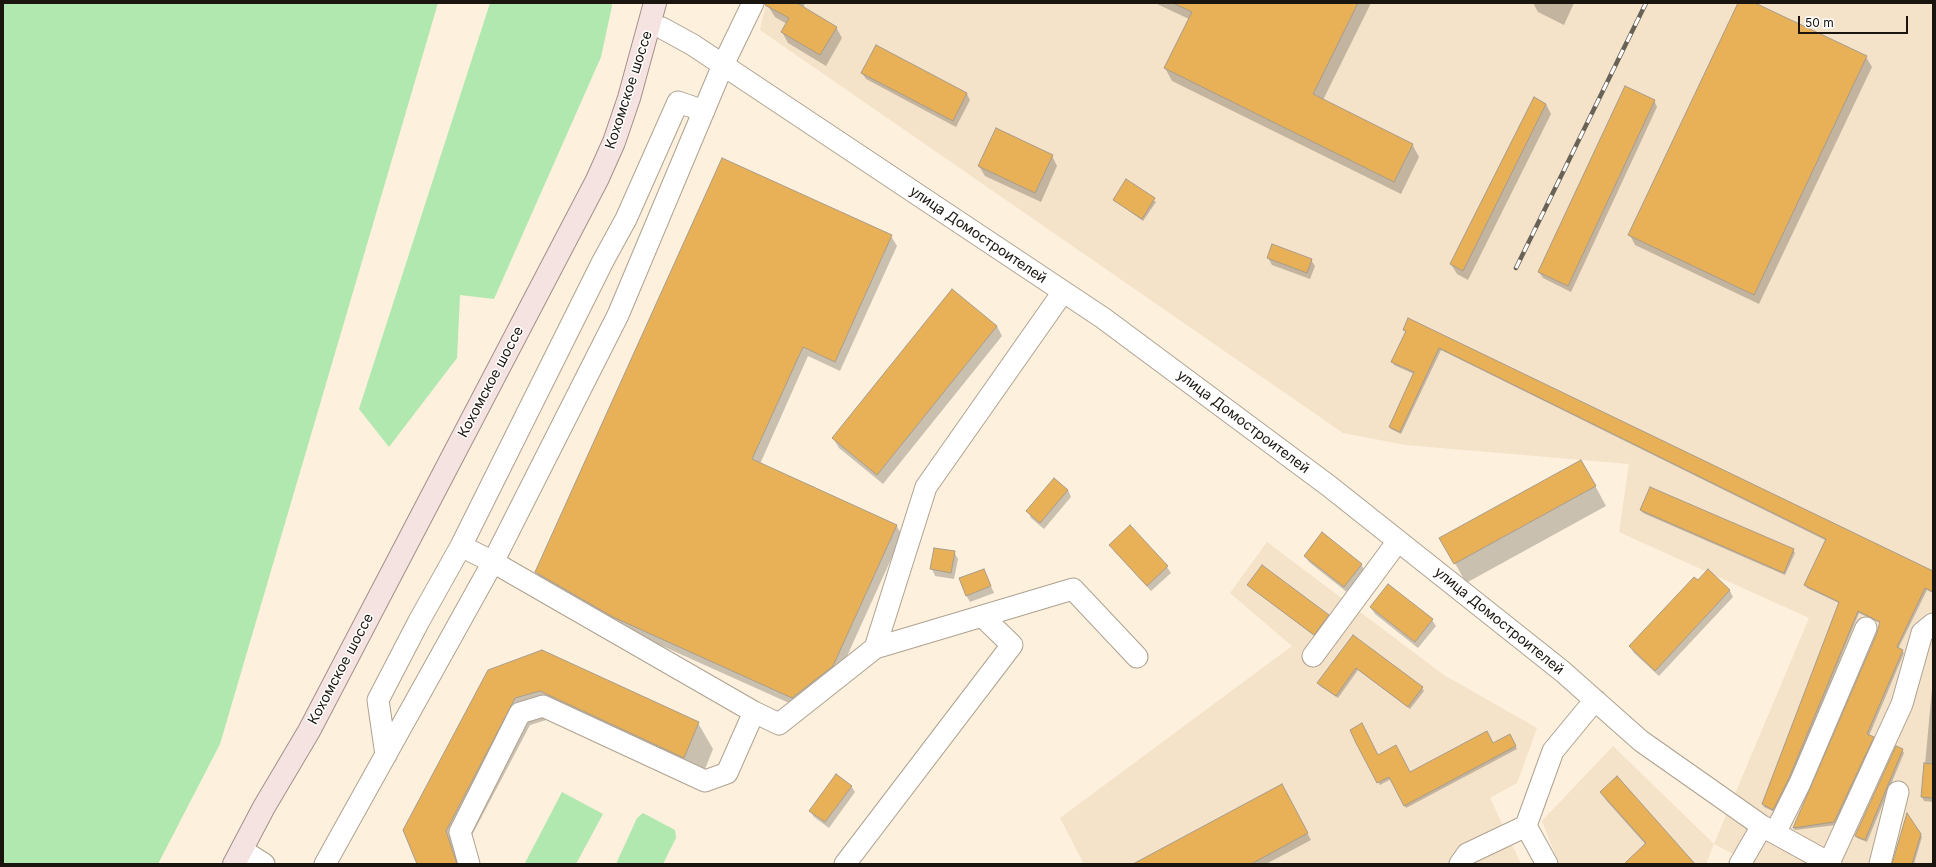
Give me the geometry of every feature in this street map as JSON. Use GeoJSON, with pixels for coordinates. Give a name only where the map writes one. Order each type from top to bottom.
{"type":"FeatureCollection","features":[{"type":"Feature","properties":{"kind":"main road"},"geometry":{"type":"LineString","coordinates":[[655,3],[656,26]]}},
{"type":"Feature","properties":{"kind":"main road"},"geometry":{"type":"LineString","coordinates":[[656,26],[668,3]]}},
{"type":"Feature","properties":{"kind":"main road","name":"Кохомское шоссе"},"geometry":{"type":"LineString","coordinates":[[249,860],[605,182],[639,101],[656,26]]}},
{"type":"Feature","properties":{"kind":"street"},"geometry":{"type":"LineString","coordinates":[[325,864],[493,562],[618,315],[723,65],[753,3]]}},
{"type":"Feature","properties":{"kind":"street","name":"улица Домостроителей"},"geometry":{"type":"LineString","coordinates":[[656,26],[693,45],[1102,318],[1316,477],[1398,541],[1556,666],[1641,741],[1769,830],[1830,863]]}},
{"type":"Feature","properties":{"kind":"street"},"geometry":{"type":"LineString","coordinates":[[386,755],[378,700],[419,621],[461,546],[603,261],[626,219],[678,102],[704,112]]}},
{"type":"Feature","properties":{"kind":"street"},"geometry":{"type":"LineString","coordinates":[[875,648],[926,487],[1063,292]]}},
{"type":"Feature","properties":{"kind":"street"},"geometry":{"type":"LineString","coordinates":[[1313,656],[1398,541]]}},
{"type":"Feature","properties":{"kind":"street"},"geometry":{"type":"LineString","coordinates":[[461,546],[493,562],[754,712],[779,724],[875,648],[1073,589],[1137,658]]}},
{"type":"Feature","properties":{"kind":"street"},"geometry":{"type":"LineString","coordinates":[[844,864],[1012,645],[982,616]]}},
{"type":"Feature","properties":{"kind":"street"},"geometry":{"type":"LineString","coordinates":[[1830,863],[1902,704],[1922,633],[1933,624]]}},
{"type":"Feature","properties":{"kind":"street"},"geometry":{"type":"LineString","coordinates":[[1740,864],[1769,830],[1800,783],[1866,628]]}},
{"type":"Feature","properties":{"kind":"street"},"geometry":{"type":"LineString","coordinates":[[1460,864],[1467,854],[1526,826],[1553,751],[1595,700]]}},
{"type":"Feature","properties":{"kind":"street"},"geometry":{"type":"LineString","coordinates":[[469,864],[460,832],[520,713],[543,706],[705,781],[727,773],[754,712]]}},
{"type":"Feature","properties":{"kind":"street"},"geometry":{"type":"LineString","coordinates":[[1880,864],[1898,792]]}},
{"type":"Feature","properties":{"kind":"street"},"geometry":{"type":"LineString","coordinates":[[1526,826],[1547,864]]}},
{"type":"Feature","properties":{"kind":"shaded area"},"geometry":{"type":"Polygon","coordinates":[[[766,3],[1933,3],[1933,864],[1753,864],[1714,844],[1809,618],[1619,532],[1629,464],[1406,445],[1343,433],[760,30],[766,3]]]}},
{"type":"Feature","properties":{"kind":"shaded area"},"geometry":{"type":"Polygon","coordinates":[[[1267,542],[1444,675],[1537,728],[1517,783],[1490,798],[1521,864],[1084,864],[1060,818],[1292,646],[1230,593],[1267,542]]]}},
{"type":"Feature","properties":{"kind":"shaded area"},"geometry":{"type":"Polygon","coordinates":[[[1613,746],[1714,844],[1706,864],[1559,864],[1542,821],[1613,746]]]}},
{"type":"Feature","properties":{"kind":"green space"},"geometry":{"type":"Polygon","coordinates":[[[3,3],[438,3],[220,744],[158,864],[3,864],[3,3]]]}},
{"type":"Feature","properties":{"kind":"green space"},"geometry":{"type":"Polygon","coordinates":[[[490,3],[611,3],[612,6],[601,57],[494,299],[460,295],[457,358],[389,447],[359,409],[490,3]]]}},
{"type":"Feature","properties":{"kind":"green space"},"geometry":{"type":"Polygon","coordinates":[[[562,792],[603,814],[576,864],[525,863],[562,792]]]}},
{"type":"Feature","properties":{"kind":"green space"},"geometry":{"type":"Polygon","coordinates":[[[643,813],[675,830],[676,838],[663,864],[616,864],[637,818],[643,813]]]}},
{"type":"Feature","properties":{"kind":"building"},"geometry":{"type":"Polygon","coordinates":[[[765,3],[797,3],[837,27],[820,55],[781,32],[789,18],[765,5],[765,3]]]}},
{"type":"Feature","properties":{"kind":"building"},"geometry":{"type":"Polygon","coordinates":[[[1173,3],[1358,3],[1313,94],[1413,144],[1394,182],[1164,68],[1192,12],[1173,3]]]}},
{"type":"Feature","properties":{"kind":"building"},"geometry":{"type":"Polygon","coordinates":[[[1738,3],[1755,3],[1867,56],[1754,295],[1628,235],[1738,3]]]}},
{"type":"Feature","properties":{"kind":"building"},"geometry":{"type":"Polygon","coordinates":[[[876,45],[967,93],[953,121],[861,73],[876,45]]]}},
{"type":"Feature","properties":{"kind":"building"},"geometry":{"type":"Polygon","coordinates":[[[1625,86],[1655,100],[1568,286],[1538,272],[1625,86]]]}},
{"type":"Feature","properties":{"kind":"building"},"geometry":{"type":"Polygon","coordinates":[[[1534,97],[1546,104],[1463,271],[1450,264],[1534,97]]]}},
{"type":"Feature","properties":{"kind":"building"},"geometry":{"type":"Polygon","coordinates":[[[996,128],[1053,155],[1035,193],[978,166],[996,128]]]}},
{"type":"Feature","properties":{"kind":"building"},"geometry":{"type":"Polygon","coordinates":[[[722,158],[892,235],[835,362],[803,347],[752,459],[897,525],[833,666],[792,698],[613,617],[535,572],[722,158]]]}},
{"type":"Feature","properties":{"kind":"building"},"geometry":{"type":"Polygon","coordinates":[[[1126,179],[1155,198],[1142,219],[1113,200],[1126,179]]]}},
{"type":"Feature","properties":{"kind":"building"},"geometry":{"type":"Polygon","coordinates":[[[1272,244],[1312,259],[1307,273],[1267,258],[1272,244]]]}},
{"type":"Feature","properties":{"kind":"building"},"geometry":{"type":"Polygon","coordinates":[[[952,289],[997,326],[877,475],[832,438],[952,289]]]}},
{"type":"Feature","properties":{"kind":"building"},"geometry":{"type":"Polygon","coordinates":[[[1408,318],[1933,571],[1933,592],[1925,588],[1897,647],[1903,650],[1867,734],[1874,737],[1834,822],[1793,828],[1877,633],[1880,622],[1858,611],[1789,778],[1773,810],[1762,804],[1839,602],[1804,585],[1826,539],[1439,348],[1400,432],[1389,427],[1414,372],[1391,362],[1406,331],[1403,330],[1408,318]]]}},
{"type":"Feature","properties":{"kind":"building"},"geometry":{"type":"Polygon","coordinates":[[[1581,460],[1596,486],[1454,564],[1439,538],[1581,460]]]}},
{"type":"Feature","properties":{"kind":"building"},"geometry":{"type":"Polygon","coordinates":[[[1054,478],[1068,490],[1040,523],[1026,511],[1054,478]]]}},
{"type":"Feature","properties":{"kind":"building"},"geometry":{"type":"Polygon","coordinates":[[[1650,487],[1794,549],[1784,573],[1640,510],[1650,487]]]}},
{"type":"Feature","properties":{"kind":"building"},"geometry":{"type":"Polygon","coordinates":[[[1130,525],[1168,566],[1147,586],[1109,545],[1130,525]]]}},
{"type":"Feature","properties":{"kind":"building"},"geometry":{"type":"Polygon","coordinates":[[[1322,532],[1362,564],[1344,587],[1304,556],[1322,532]]]}},
{"type":"Feature","properties":{"kind":"building"},"geometry":{"type":"Polygon","coordinates":[[[934,548],[955,551],[951,573],[930,569],[934,548]]]}},
{"type":"Feature","properties":{"kind":"building"},"geometry":{"type":"Polygon","coordinates":[[[1262,565],[1329,615],[1314,635],[1247,585],[1262,565]]]}},
{"type":"Feature","properties":{"kind":"building"},"geometry":{"type":"Polygon","coordinates":[[[984,569],[991,586],[966,596],[959,578],[984,569]]]}},
{"type":"Feature","properties":{"kind":"building"},"geometry":{"type":"Polygon","coordinates":[[[1708,569],[1730,590],[1655,671],[1629,646],[1694,577],[1698,580],[1708,569]]]}},
{"type":"Feature","properties":{"kind":"building"},"geometry":{"type":"Polygon","coordinates":[[[1388,584],[1433,619],[1415,642],[1370,607],[1388,584]]]}},
{"type":"Feature","properties":{"kind":"building"},"geometry":{"type":"Polygon","coordinates":[[[1353,635],[1423,687],[1408,707],[1356,668],[1336,696],[1317,683],[1353,635]]]}},
{"type":"Feature","properties":{"kind":"building"},"geometry":{"type":"Polygon","coordinates":[[[542,650],[699,722],[684,758],[540,691],[515,698],[446,831],[457,864],[417,864],[403,830],[488,670],[542,650]]]}},
{"type":"Feature","properties":{"kind":"building"},"geometry":{"type":"Polygon","coordinates":[[[1362,723],[1378,755],[1396,745],[1410,772],[1487,731],[1493,743],[1510,734],[1516,746],[1404,806],[1389,777],[1377,783],[1356,743],[1350,730],[1362,723]]]}},
{"type":"Feature","properties":{"kind":"building"},"geometry":{"type":"Polygon","coordinates":[[[1896,746],[1903,749],[1865,840],[1855,836],[1896,746]]]}},
{"type":"Feature","properties":{"kind":"building"},"geometry":{"type":"Polygon","coordinates":[[[1924,763],[1933,764],[1933,798],[1921,797],[1924,763]]]}},
{"type":"Feature","properties":{"kind":"building"},"geometry":{"type":"Polygon","coordinates":[[[836,774],[852,786],[825,822],[809,811],[836,774]]]}},
{"type":"Feature","properties":{"kind":"building"},"geometry":{"type":"Polygon","coordinates":[[[1617,776],[1695,864],[1624,864],[1646,843],[1600,792],[1617,776]]]}},
{"type":"Feature","properties":{"kind":"building"},"geometry":{"type":"Polygon","coordinates":[[[1282,784],[1308,833],[1251,864],[1133,864],[1282,784]]]}},
{"type":"Feature","properties":{"kind":"building"},"geometry":{"type":"Polygon","coordinates":[[[1907,813],[1921,834],[1912,864],[1892,864],[1907,813]]]}},
{"type":"Feature","properties":{"kind":"railway"},"geometry":{"type":"LineString","coordinates":[[1516,268],[1646,3]]}}]}
